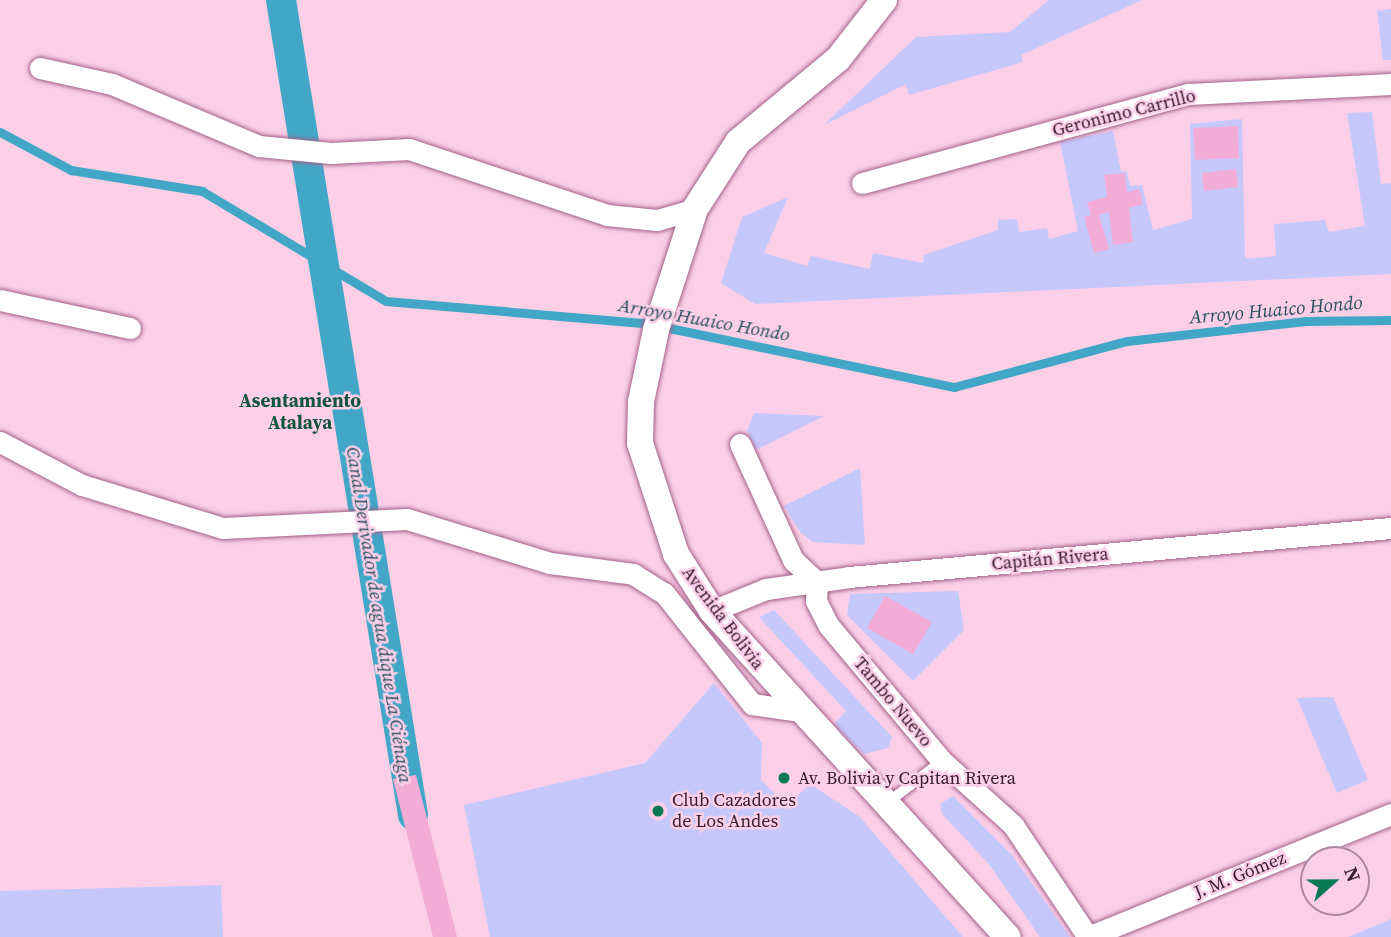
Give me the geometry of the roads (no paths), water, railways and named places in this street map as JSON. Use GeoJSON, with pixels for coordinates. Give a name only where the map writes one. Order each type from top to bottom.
{"type":"FeatureCollection","features":[{"type":"Feature","properties":{"kind":"street","name":"Avenida Bolivia"},"geometry":{"type":"LineString","coordinates":[[884,0],[838,59],[738,142],[695,209],[676,259],[641,402],[640,443],[660,513],[676,554],[712,611],[1008,937]]}},
{"type":"Feature","properties":{"kind":"street"},"geometry":{"type":"LineString","coordinates":[[40,68],[112,83],[258,146],[331,153],[409,149],[607,215],[657,220],[695,209]]}},
{"type":"Feature","properties":{"kind":"street","name":"Geronimo Carrillo"},"geometry":{"type":"LineString","coordinates":[[862,183],[1188,93],[1391,84]]}},
{"type":"Feature","properties":{"kind":"street"},"geometry":{"type":"LineString","coordinates":[[0,300],[130,328]]}},
{"type":"Feature","properties":{"kind":"street"},"geometry":{"type":"LineString","coordinates":[[0,442],[82,485],[223,528],[407,519],[550,563],[634,574],[664,593],[752,704],[800,711]]}},
{"type":"Feature","properties":{"kind":"street"},"geometry":{"type":"LineString","coordinates":[[740,444],[793,559],[817,582]]}},
{"type":"Feature","properties":{"kind":"street","name":"Capitán Rivera"},"geometry":{"type":"LineString","coordinates":[[712,611],[766,590],[817,582],[1391,528]]}},
{"type":"Feature","properties":{"kind":"street","name":"Tambo Nuevo"},"geometry":{"type":"LineString","coordinates":[[817,582],[816,601],[829,626],[942,761],[1013,825],[1088,937]]}},
{"type":"Feature","properties":{"kind":"street","name":"J. M. Gómez"},"geometry":{"type":"LineString","coordinates":[[1088,937],[1391,814]]}},
{"type":"Feature","properties":{"kind":"lane"},"geometry":{"type":"LineString","coordinates":[[887,803],[942,761]]}},
{"type":"Feature","properties":{"kind":"waterway","name":"Canal Derivador de agua dique La Ciénaga"},"geometry":{"type":"LineString","coordinates":[[281,0],[413,815]]}},
{"type":"Feature","properties":{"kind":"waterway","name":"Arroyo Huaico Hondo"},"geometry":{"type":"LineString","coordinates":[[0,132],[71,170],[202,191],[386,301],[645,323],[954,387],[1127,341],[1306,321],[1391,320]]}},
{"type":"Feature","properties":{"kind":"place","name":"Av. Bolivia y Capitan Rivera"},"geometry":{"type":"Point","coordinates":[784,778]}},
{"type":"Feature","properties":{"kind":"place","name":"Club Cazadores de Los Andes"},"geometry":{"type":"Point","coordinates":[658,811]}},
{"type":"Feature","properties":{"kind":"district","name":"Asentamiento Atalaya"},"geometry":{"type":"Point","coordinates":[300,412]}}]}
